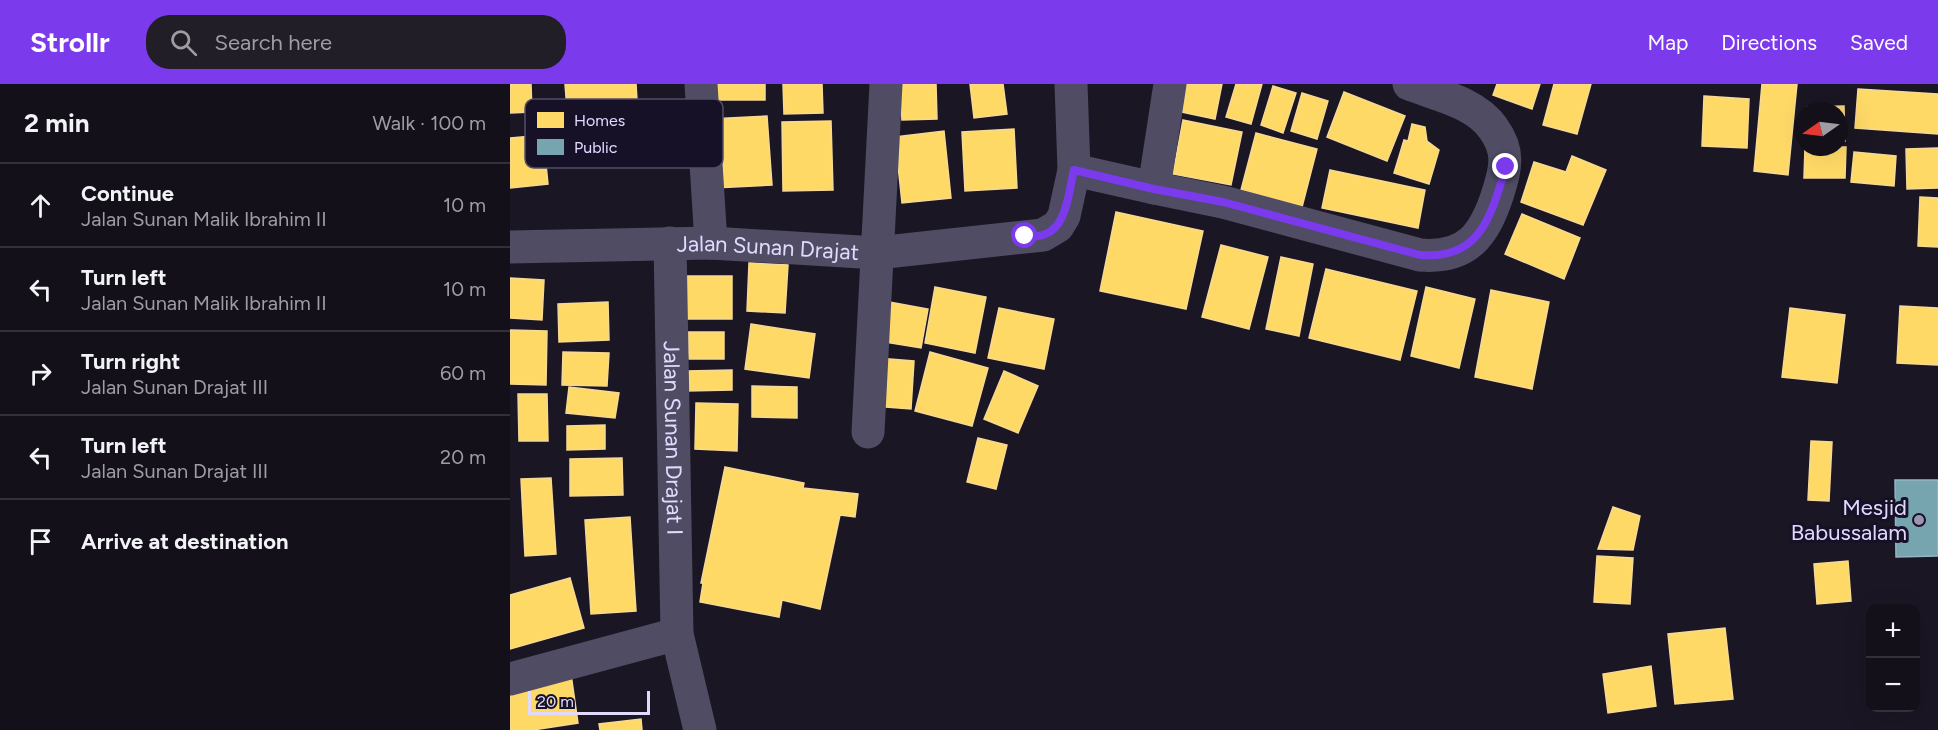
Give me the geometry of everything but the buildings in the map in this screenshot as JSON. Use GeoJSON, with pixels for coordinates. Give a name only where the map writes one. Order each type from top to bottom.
{"type":"FeatureCollection","features":[{"type":"Feature","properties":{"kind":"street"},"geometry":{"type":"LineString","coordinates":[[701,84],[702,99]]}},
{"type":"Feature","properties":{"kind":"street"},"geometry":{"type":"LineString","coordinates":[[868,432],[886,84]]}},
{"type":"Feature","properties":{"kind":"street"},"geometry":{"type":"LineString","coordinates":[[1071,84],[1074,170],[1223,202],[1420,255],[1431,256],[1452,252],[1471,242],[1485,226],[1506,167],[1506,157],[1503,146],[1492,127],[1476,112],[1409,84]]}},
{"type":"Feature","properties":{"kind":"street"},"geometry":{"type":"LineString","coordinates":[[1154,189],[1170,84]]}},
{"type":"Feature","properties":{"kind":"street"},"geometry":{"type":"LineString","coordinates":[[706,168],[711,243]]}},
{"type":"Feature","properties":{"kind":"street","name":"Jalan Sunan Drajat"},"geometry":{"type":"LineString","coordinates":[[510,247],[711,243],[877,253],[1043,235],[1058,226],[1066,211],[1074,170]]}},
{"type":"Feature","properties":{"kind":"street","name":"Jalan Sunan Drajat I"},"geometry":{"type":"LineString","coordinates":[[670,243],[677,634],[700,730]]}},
{"type":"Feature","properties":{"kind":"street"},"geometry":{"type":"LineString","coordinates":[[510,679],[677,634]]}},
{"type":"Feature","properties":{"kind":"place","name":"Mesjid Babussalam"},"geometry":{"type":"Point","coordinates":[1919,520]}},
{"type":"Feature","properties":{"kind":"route"},"geometry":{"type":"LineString","coordinates":[[1025,236],[1043,235],[1058,226],[1066,211],[1074,170],[1223,202],[1431,256],[1452,252],[1479,235],[1490,217],[1506,167]]}}]}
